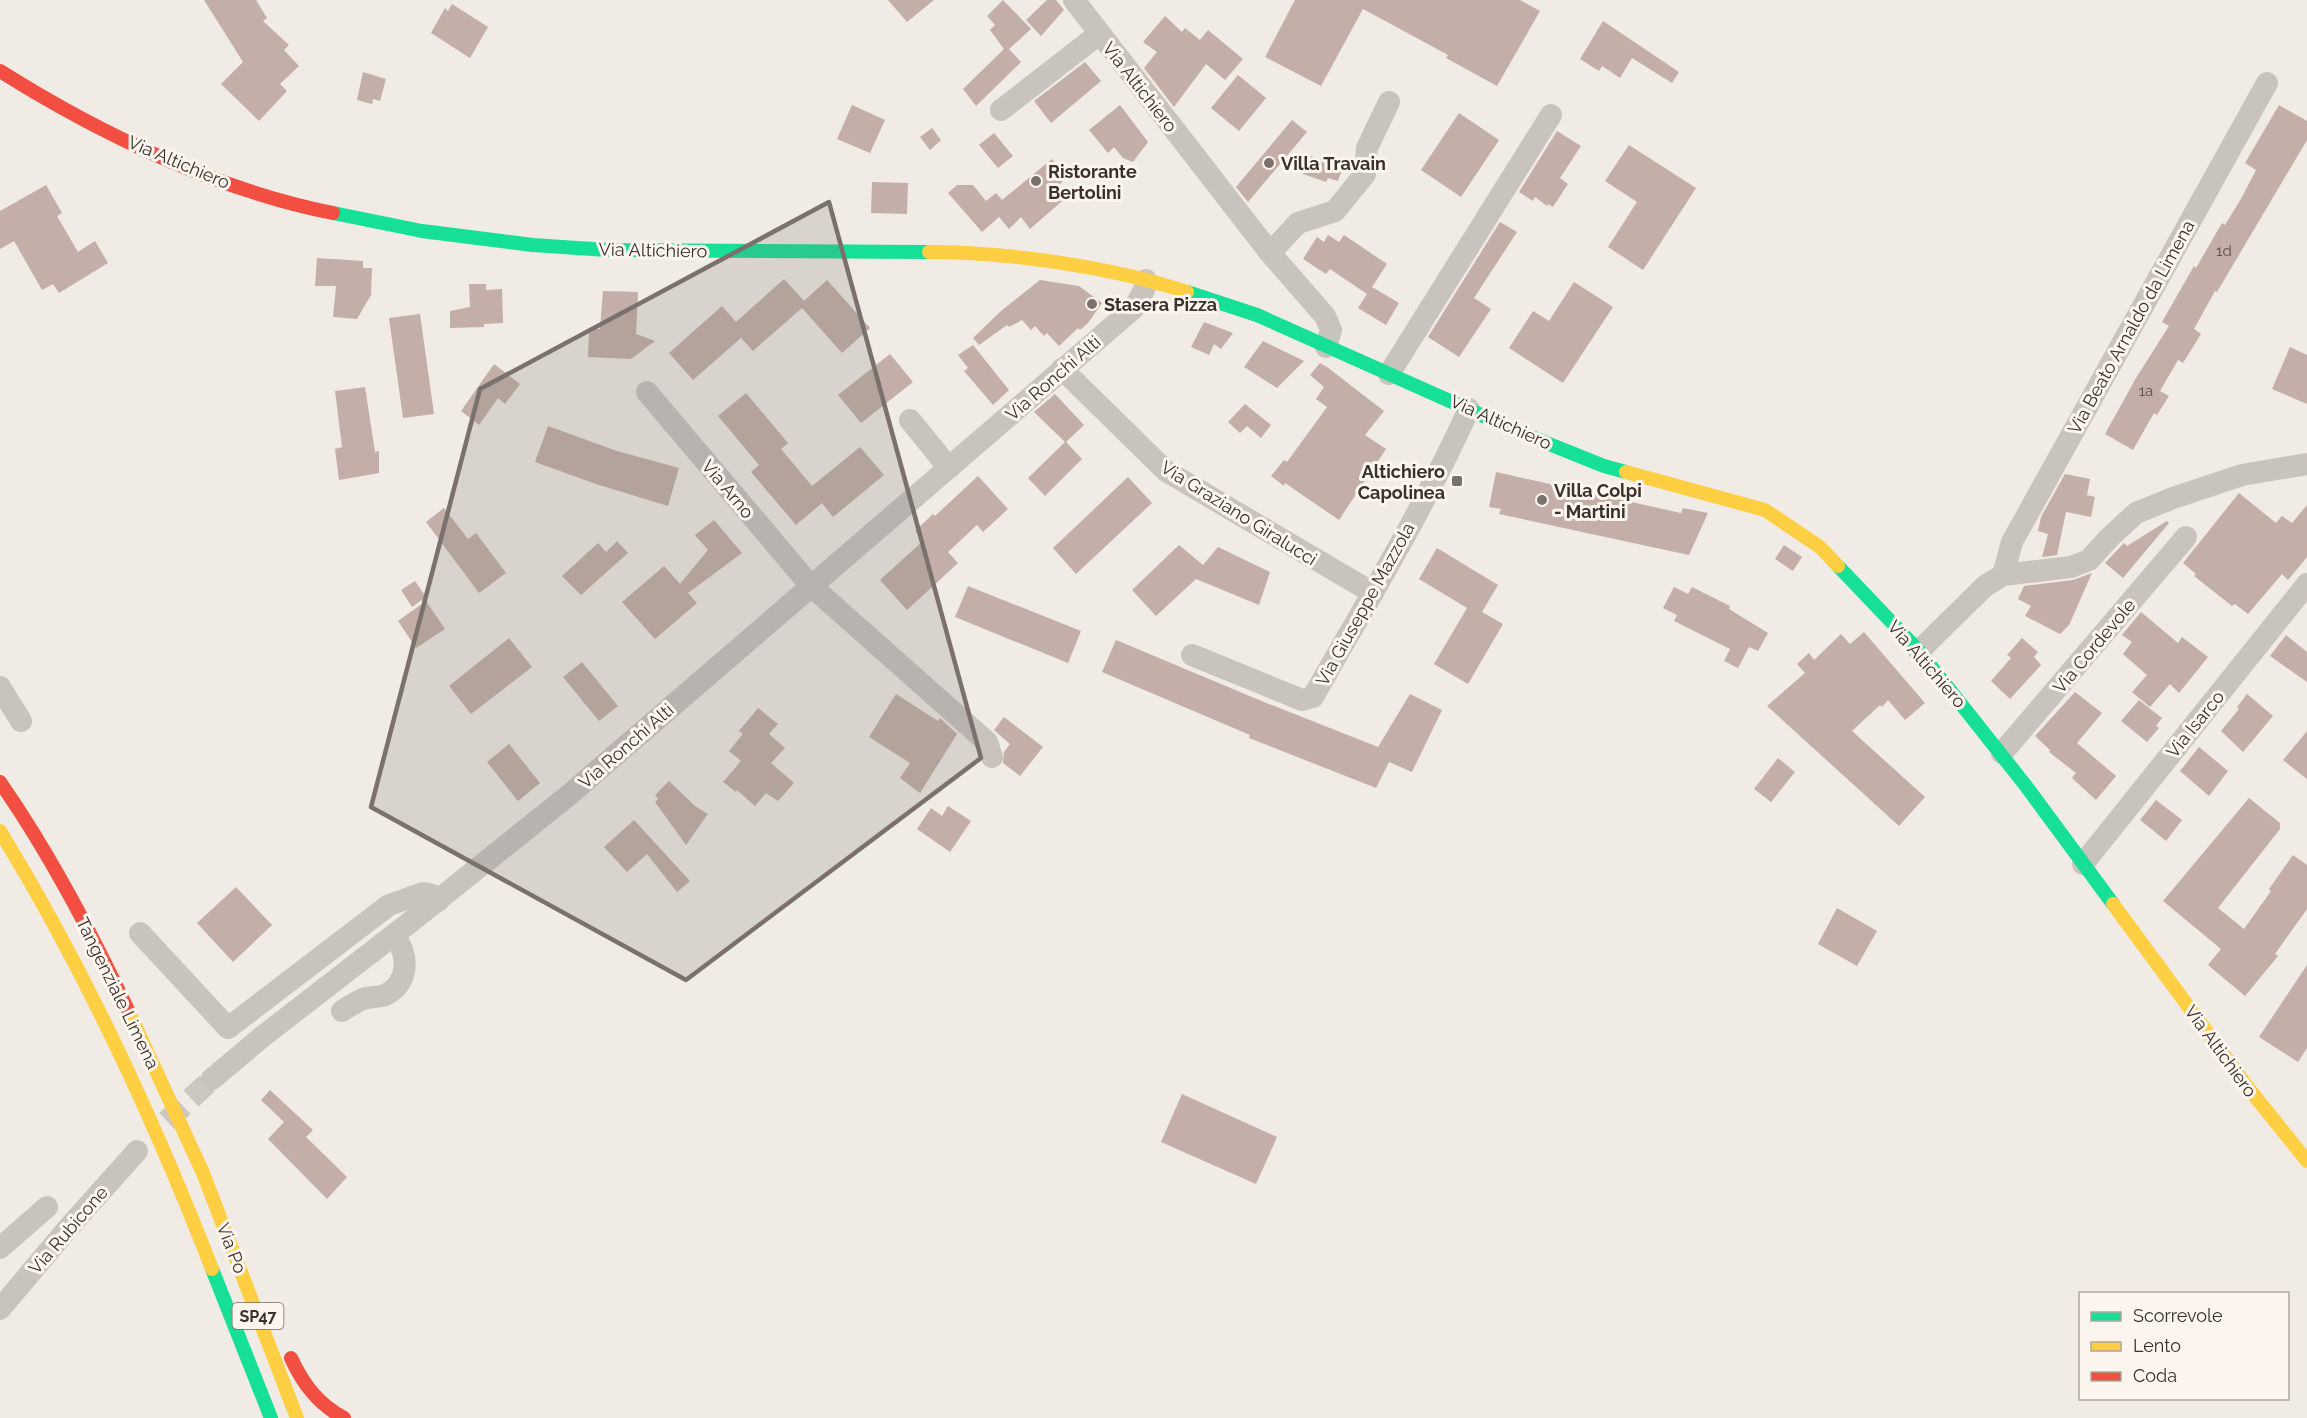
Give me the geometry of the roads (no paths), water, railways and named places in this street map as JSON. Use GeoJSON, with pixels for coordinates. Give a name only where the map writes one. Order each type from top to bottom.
{"type":"FeatureCollection","features":[{"type":"Feature","properties":{"kind":"main road","name":"Via Altichiero"},"geometry":{"type":"LineString","coordinates":[[0,71],[30,90],[146,151],[233,186],[321,211],[422,231],[533,245],[607,250],[951,252],[1034,260],[1164,284],[1257,315],[1326,347],[1604,466],[1710,493],[1765,510],[1820,547],[1919,651],[2002,753],[2249,1089],[2307,1161]]}},
{"type":"Feature","properties":{"kind":"main road","name":"Tangenziale Limena"},"geometry":{"type":"LineString","coordinates":[[0,782],[57,871],[100,952],[188,1138],[219,1213]]}},
{"type":"Feature","properties":{"kind":"main road","name":"Tangenziale Limena"},"geometry":{"type":"LineString","coordinates":[[0,831],[32,882],[75,962],[154,1126],[195,1225]]}},
{"type":"Feature","properties":{"kind":"main road"},"geometry":{"type":"LineString","coordinates":[[219,1213],[247,1254],[265,1295]]}},
{"type":"Feature","properties":{"kind":"main road","name":"Via Po"},"geometry":{"type":"LineString","coordinates":[[219,1213],[297,1418]]}},
{"type":"Feature","properties":{"kind":"main road","name":"Via Po"},"geometry":{"type":"LineString","coordinates":[[195,1225],[268,1415]]}},
{"type":"Feature","properties":{"kind":"main road"},"geometry":{"type":"LineString","coordinates":[[286,1346],[311,1394],[334,1414],[344,1418]]}},
{"type":"Feature","properties":{"kind":"street","name":"Via Altichiero"},"geometry":{"type":"LineString","coordinates":[[1074,0],[1270,253],[1325,316],[1331,330],[1326,347]]}},
{"type":"Feature","properties":{"kind":"street","name":"Via Altichiero"},"geometry":{"type":"LineString","coordinates":[[1000,110],[1099,34]]}},
{"type":"Feature","properties":{"kind":"street","name":"Via Beato Arnaldo da Limena"},"geometry":{"type":"LineString","coordinates":[[2003,575],[2012,542],[2267,83]]}},
{"type":"Feature","properties":{"kind":"street"},"geometry":{"type":"LineString","coordinates":[[1270,253],[1298,223],[1335,211],[1365,174],[1367,148],[1389,102]]}},
{"type":"Feature","properties":{"kind":"street"},"geometry":{"type":"LineString","coordinates":[[1389,374],[1551,115]]}},
{"type":"Feature","properties":{"kind":"street","name":"Via Ronchi Alti"},"geometry":{"type":"LineString","coordinates":[[212,1079],[569,795],[1134,308],[1144,290],[1146,280]]}},
{"type":"Feature","properties":{"kind":"street","name":"Via Graziano Giralucci"},"geometry":{"type":"LineString","coordinates":[[1062,369],[1166,471],[1373,593]]}},
{"type":"Feature","properties":{"kind":"street","name":"Via Arno"},"geometry":{"type":"LineString","coordinates":[[647,392],[810,585]]}},
{"type":"Feature","properties":{"kind":"street","name":"Via Giuseppe Mazzola"},"geometry":{"type":"LineString","coordinates":[[1192,655],[1302,700],[1313,697],[1373,593],[1469,409]]}},
{"type":"Feature","properties":{"kind":"street"},"geometry":{"type":"LineString","coordinates":[[910,420],[949,468]]}},
{"type":"Feature","properties":{"kind":"street"},"geometry":{"type":"LineString","coordinates":[[1919,651],[1985,586],[2003,575],[2071,567],[2089,560],[2136,513],[2241,475],[2307,464]]}},
{"type":"Feature","properties":{"kind":"street","name":"Via Cordevole"},"geometry":{"type":"LineString","coordinates":[[2002,753],[2186,537]]}},
{"type":"Feature","properties":{"kind":"street","name":"Via Isarco"},"geometry":{"type":"LineString","coordinates":[[2083,864],[2307,584]]}},
{"type":"Feature","properties":{"kind":"street"},"geometry":{"type":"LineString","coordinates":[[810,585],[987,741],[992,757]]}},
{"type":"Feature","properties":{"kind":"street"},"geometry":{"type":"LineString","coordinates":[[0,687],[21,721]]}},
{"type":"Feature","properties":{"kind":"street"},"geometry":{"type":"LineString","coordinates":[[140,933],[228,1028],[389,905],[423,892],[438,901]]}},
{"type":"Feature","properties":{"kind":"street"},"geometry":{"type":"LineString","coordinates":[[342,1011],[356,1001],[384,996],[397,986],[404,974],[405,960],[400,944],[394,936]]}},
{"type":"Feature","properties":{"kind":"street","name":"Via Rubicone"},"geometry":{"type":"LineString","coordinates":[[0,1309],[137,1151]]}},
{"type":"Feature","properties":{"kind":"street","name":"Via Rubicone"},"geometry":{"type":"LineString","coordinates":[[0,1248],[47,1207]]}},
{"type":"Feature","properties":{"kind":"tunnel"},"geometry":{"type":"LineString","coordinates":[[167,1121],[212,1079]]}},
{"type":"Feature","properties":{"kind":"place","name":"Villa Travain"},"geometry":{"type":"Point","coordinates":[1269,163]}},
{"type":"Feature","properties":{"kind":"place","name":"Ristorante Bertolini"},"geometry":{"type":"Point","coordinates":[1036,181]}},
{"type":"Feature","properties":{"kind":"place","name":"Stasera Pizza"},"geometry":{"type":"Point","coordinates":[1092,304]}},
{"type":"Feature","properties":{"kind":"place","name":"Altichiero Capolinea"},"geometry":{"type":"Point","coordinates":[1457,481]}},
{"type":"Feature","properties":{"kind":"place","name":"Villa Colpi - Martini"},"geometry":{"type":"Point","coordinates":[1542,500]}}]}
